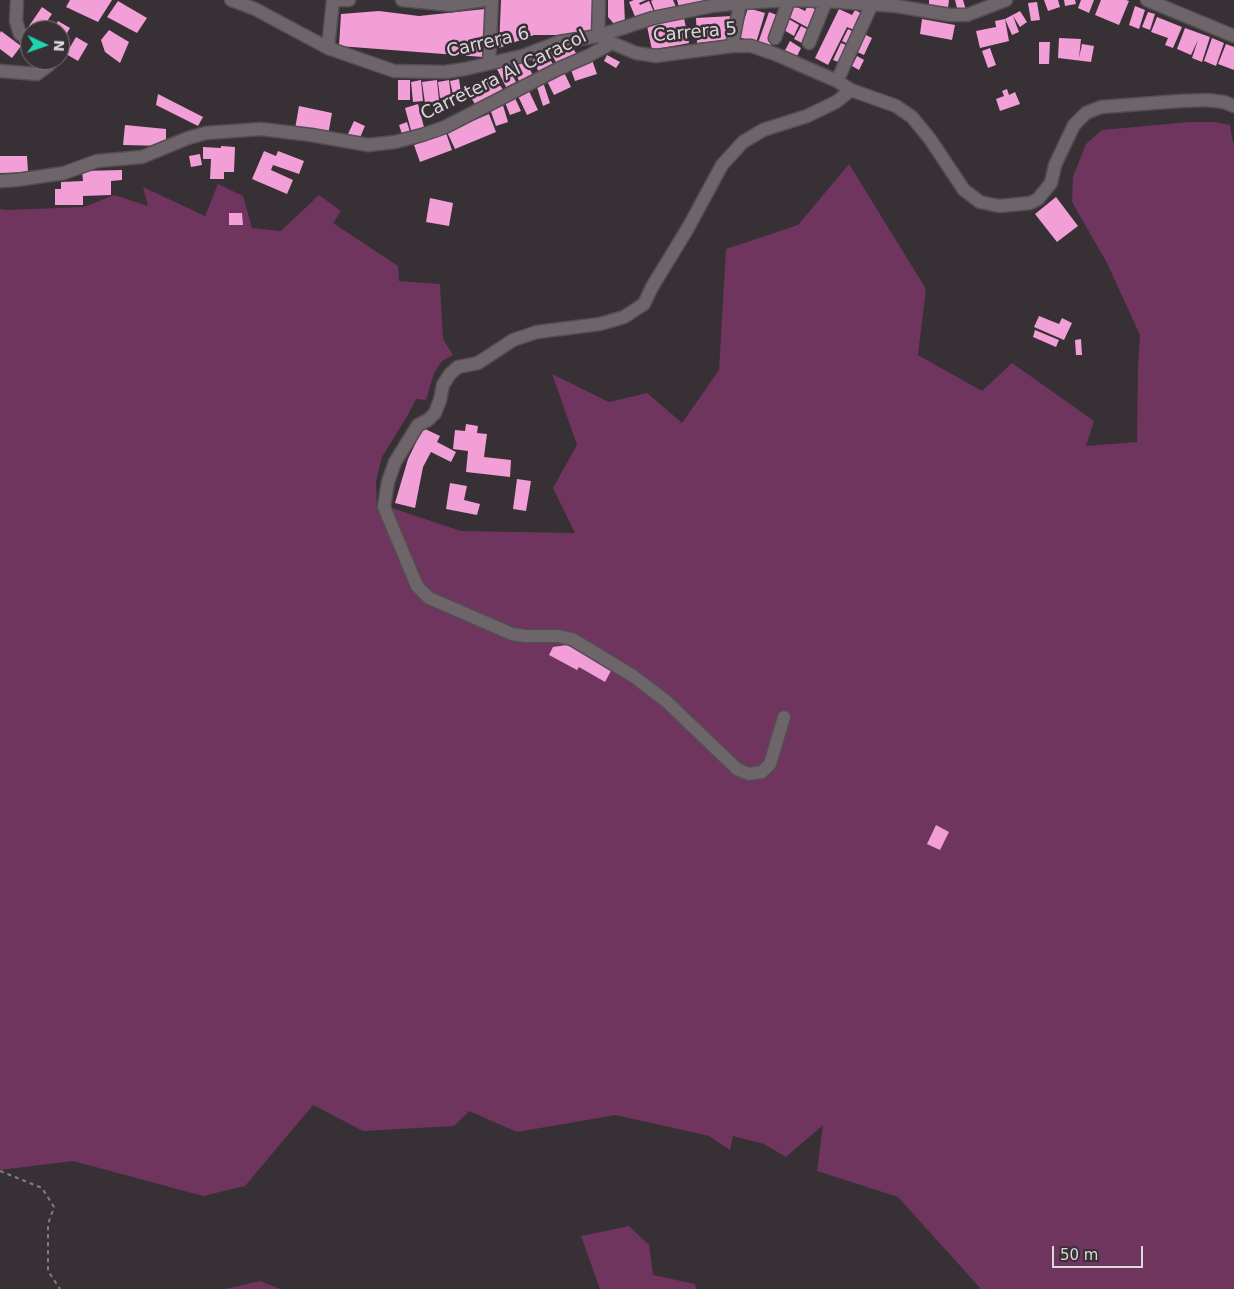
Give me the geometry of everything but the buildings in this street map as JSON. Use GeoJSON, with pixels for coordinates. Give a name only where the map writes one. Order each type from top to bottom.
{"type":"FeatureCollection","features":[{"type":"Feature","properties":{"kind":"street"},"geometry":{"type":"LineString","coordinates":[[17,0],[16,21],[20,34]]}},
{"type":"Feature","properties":{"kind":"street","name":"Carrera 6"},"geometry":{"type":"LineString","coordinates":[[231,0],[255,9],[328,48],[394,71],[445,72],[522,56],[559,42],[598,36],[653,18],[712,6],[789,0],[872,4],[896,3],[950,15],[967,15],[1006,0]]}},
{"type":"Feature","properties":{"kind":"street"},"geometry":{"type":"LineString","coordinates":[[328,48],[334,0],[349,0]]}},
{"type":"Feature","properties":{"kind":"street"},"geometry":{"type":"LineString","coordinates":[[402,0],[437,2],[451,5],[484,0]]}},
{"type":"Feature","properties":{"kind":"street"},"geometry":{"type":"LineString","coordinates":[[489,63],[492,0]]}},
{"type":"Feature","properties":{"kind":"street"},"geometry":{"type":"LineString","coordinates":[[599,0],[598,36],[612,43]]}},
{"type":"Feature","properties":{"kind":"street"},"geometry":{"type":"LineString","coordinates":[[775,38],[789,0]]}},
{"type":"Feature","properties":{"kind":"street"},"geometry":{"type":"LineString","coordinates":[[1147,0],[1234,36]]}},
{"type":"Feature","properties":{"kind":"street"},"geometry":{"type":"LineString","coordinates":[[809,43],[826,1]]}},
{"type":"Feature","properties":{"kind":"street"},"geometry":{"type":"LineString","coordinates":[[732,46],[740,3]]}},
{"type":"Feature","properties":{"kind":"street"},"geometry":{"type":"LineString","coordinates":[[837,81],[872,4]]}},
{"type":"Feature","properties":{"kind":"street","name":"Carrera 5"},"geometry":{"type":"LineString","coordinates":[[612,43],[636,53],[656,56],[732,46],[751,46],[775,54],[837,81],[851,90],[896,106],[912,117],[930,139],[964,190],[980,202],[1000,206],[1030,203],[1038,199],[1051,183],[1056,165],[1074,125],[1086,112],[1101,107],[1180,101],[1207,100],[1224,102],[1234,106]]}},
{"type":"Feature","properties":{"kind":"street","name":"Carretera Al Caracol"},"geometry":{"type":"LineString","coordinates":[[0,181],[64,173],[82,165],[98,161],[142,157],[206,132],[261,129],[368,145],[394,142],[446,127],[612,43]]}},
{"type":"Feature","properties":{"kind":"street"},"geometry":{"type":"LineString","coordinates":[[0,71],[37,74],[42,70]]}},
{"type":"Feature","properties":{"kind":"street"},"geometry":{"type":"LineString","coordinates":[[784,717],[770,764],[762,772],[749,774],[738,769],[666,701],[633,676],[572,639],[558,636],[512,634],[429,598],[417,586],[384,507],[388,482],[395,462],[418,425],[428,420],[435,413],[444,385],[450,374],[458,367],[478,363],[513,340],[537,332],[600,324],[624,317],[644,304],[722,165],[743,142],[763,130],[807,116],[836,102],[851,90]]}},
{"type":"Feature","properties":{"kind":"path"},"geometry":{"type":"LineString","coordinates":[[0,1171],[42,1188],[54,1207],[48,1224],[48,1271],[60,1289]]}},
{"type":"Feature","properties":{"kind":"shaded area"},"geometry":{"type":"Polygon","coordinates":[[[1189,122],[1215,122],[1230,125],[1234,144],[1234,1289],[981,1289],[898,1197],[817,1171],[823,1125],[786,1157],[764,1144],[733,1136],[730,1150],[709,1136],[616,1115],[517,1132],[469,1111],[454,1126],[363,1131],[313,1105],[245,1186],[203,1196],[73,1161],[0,1170],[0,209],[84,207],[114,195],[148,206],[143,187],[205,216],[218,184],[243,196],[252,228],[281,231],[319,195],[341,211],[333,223],[398,266],[399,281],[440,284],[443,339],[453,355],[442,361],[434,373],[426,400],[416,399],[382,457],[376,481],[377,509],[412,588],[426,601],[511,639],[559,641],[572,644],[631,680],[663,704],[735,773],[749,778],[764,776],[774,766],[789,719],[786,713],[780,715],[766,761],[760,768],[750,769],[740,765],[669,698],[634,672],[574,635],[560,632],[512,629],[432,594],[420,583],[386,506],[461,531],[575,533],[553,488],[577,445],[552,374],[609,402],[647,393],[682,423],[719,370],[726,249],[798,225],[849,164],[926,289],[918,355],[982,391],[1012,363],[1094,421],[1086,446],[1137,442],[1140,335],[1107,263],[1072,202],[1073,177],[1086,144],[1102,130],[1189,122]]]}},
{"type":"Feature","properties":{"kind":"shaded area"},"geometry":{"type":"Polygon","coordinates":[[[629,1226],[649,1245],[653,1275],[695,1284],[696,1289],[600,1289],[581,1236],[629,1226]]]}},
{"type":"Feature","properties":{"kind":"shaded area"},"geometry":{"type":"Polygon","coordinates":[[[260,1281],[280,1289],[225,1289],[260,1281]]]}}]}
